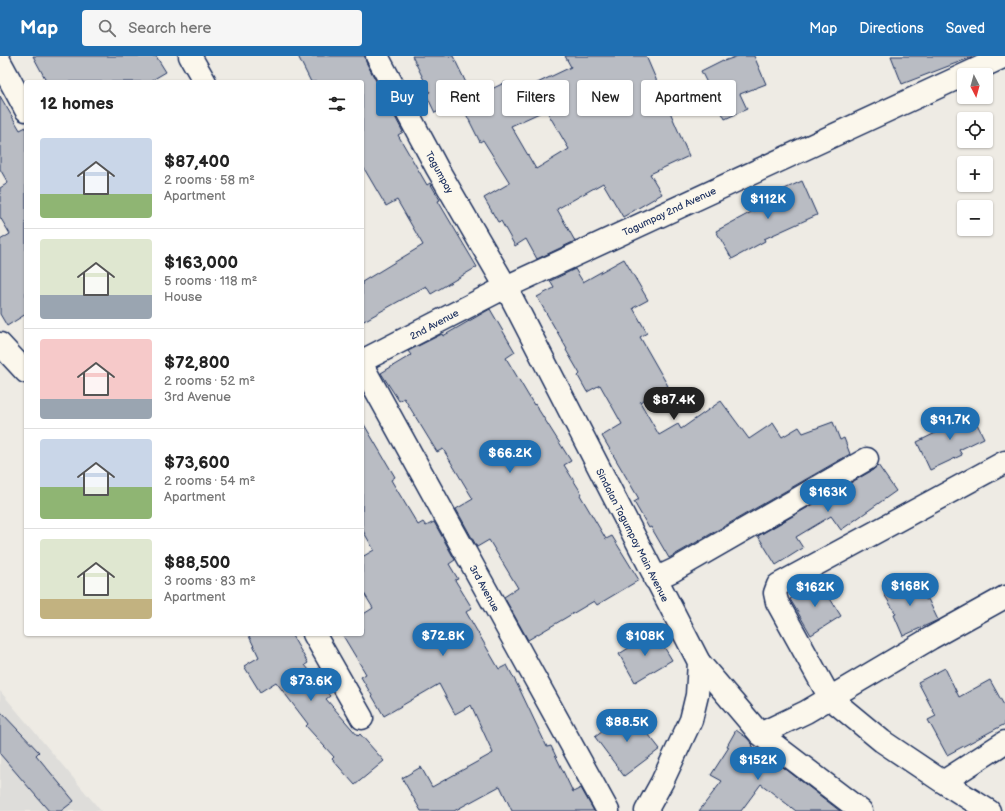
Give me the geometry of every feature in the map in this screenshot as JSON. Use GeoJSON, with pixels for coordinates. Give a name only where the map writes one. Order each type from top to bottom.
{"type":"FeatureCollection","features":[{"type":"Feature","properties":{"kind":"street"},"geometry":{"type":"LineString","coordinates":[[190,56],[204,80]]}},
{"type":"Feature","properties":{"kind":"street","name":"Tagumpay"},"geometry":{"type":"LineString","coordinates":[[377,56],[437,168],[506,287]]}},
{"type":"Feature","properties":{"kind":"street","name":"Tagumpay 2nd Avenue"},"geometry":{"type":"LineString","coordinates":[[979,68],[1005,56]]}},
{"type":"Feature","properties":{"kind":"street"},"geometry":{"type":"LineString","coordinates":[[0,62],[24,106]]}},
{"type":"Feature","properties":{"kind":"street","name":"Tagumpay 2nd Avenue"},"geometry":{"type":"LineString","coordinates":[[506,287],[957,78]]}},
{"type":"Feature","properties":{"kind":"street","name":"2nd Avenue"},"geometry":{"type":"LineString","coordinates":[[364,360],[506,287]]}},
{"type":"Feature","properties":{"kind":"street","name":"Sindalan Tagumpay Main Avenue"},"geometry":{"type":"LineString","coordinates":[[506,287],[698,662],[697,695],[691,720],[662,782],[646,811]]}},
{"type":"Feature","properties":{"kind":"street"},"geometry":{"type":"LineString","coordinates":[[0,344],[24,370]]}},
{"type":"Feature","properties":{"kind":"street","name":"3rd Avenue"},"geometry":{"type":"LineString","coordinates":[[364,369],[608,811]]}},
{"type":"Feature","properties":{"kind":"street"},"geometry":{"type":"LineString","coordinates":[[655,579],[674,570],[867,459]]}},
{"type":"Feature","properties":{"kind":"street"},"geometry":{"type":"LineString","coordinates":[[989,811],[882,741],[830,698],[777,602],[776,593],[778,585],[1005,462]]}},
{"type":"Feature","properties":{"kind":"street"},"geometry":{"type":"LineString","coordinates":[[760,734],[806,712],[931,638],[1005,597]]}},
{"type":"Feature","properties":{"kind":"street"},"geometry":{"type":"LineString","coordinates":[[315,636],[362,718]]}},
{"type":"Feature","properties":{"kind":"street"},"geometry":{"type":"LineString","coordinates":[[698,662],[760,734],[861,811]]}},
{"type":"Feature","properties":{"kind":"street"},"geometry":{"type":"LineString","coordinates":[[943,782],[1005,742]]}},
{"type":"Feature","properties":{"kind":"shaded area"},"geometry":{"type":"Polygon","coordinates":[[[0,691],[101,811],[0,811],[0,691]]]}},
{"type":"Feature","properties":{"kind":"building"},"geometry":{"type":"Polygon","coordinates":[[[33,56],[156,56],[166,72],[152,80],[46,80],[33,56]]]}},
{"type":"Feature","properties":{"kind":"building"},"geometry":{"type":"Polygon","coordinates":[[[298,56],[365,56],[366,62],[376,81],[376,116],[395,116],[403,132],[398,135],[427,185],[430,183],[440,200],[438,201],[477,267],[431,294],[426,286],[364,321],[364,281],[423,245],[397,200],[386,206],[364,168],[364,80],[310,80],[298,56]]]}},
{"type":"Feature","properties":{"kind":"building"},"geometry":{"type":"Polygon","coordinates":[[[412,56],[453,56],[465,80],[436,80],[435,113],[428,98],[428,93],[430,92],[428,88],[428,80],[424,80],[412,56]]]}},
{"type":"Feature","properties":{"kind":"building"},"geometry":{"type":"Polygon","coordinates":[[[565,56],[646,56],[656,80],[641,80],[641,116],[672,116],[689,156],[650,174],[662,194],[623,217],[603,183],[557,209],[575,241],[537,259],[526,239],[515,246],[501,221],[498,222],[484,198],[510,183],[483,140],[480,142],[467,116],[494,116],[494,88],[502,84],[502,116],[533,116],[511,126],[536,169],[569,149],[550,116],[569,116],[569,80],[544,80],[571,67],[565,56]]]}},
{"type":"Feature","properties":{"kind":"building"},"geometry":{"type":"Polygon","coordinates":[[[738,56],[754,56],[766,84],[740,94],[747,109],[736,114],[736,80],[706,80],[701,71],[723,60],[724,61],[738,56]]]}},
{"type":"Feature","properties":{"kind":"building"},"geometry":{"type":"Polygon","coordinates":[[[891,56],[972,56],[972,57],[902,84],[891,56]]]}},
{"type":"Feature","properties":{"kind":"building"},"geometry":{"type":"Polygon","coordinates":[[[0,96],[20,130],[24,128],[24,315],[7,326],[0,314],[0,240],[10,234],[0,217],[0,188],[8,183],[0,169],[0,96]]]}},
{"type":"Feature","properties":{"kind":"building"},"geometry":{"type":"Polygon","coordinates":[[[724,116],[732,116],[725,119],[724,116]]]}},
{"type":"Feature","properties":{"kind":"building"},"geometry":{"type":"Polygon","coordinates":[[[802,181],[817,215],[764,239],[765,241],[732,259],[716,231],[770,202],[767,197],[802,181]]]}},
{"type":"Feature","properties":{"kind":"building"},"geometry":{"type":"Polygon","coordinates":[[[624,259],[648,300],[633,308],[647,333],[640,337],[668,386],[640,402],[659,435],[678,424],[681,429],[721,401],[749,439],[773,423],[782,437],[799,427],[803,433],[833,422],[840,440],[844,438],[850,454],[669,558],[634,502],[639,499],[602,436],[622,424],[600,385],[587,392],[578,376],[580,374],[566,350],[567,349],[537,297],[554,288],[550,281],[575,269],[583,282],[624,259]]]}},
{"type":"Feature","properties":{"kind":"building"},"geometry":{"type":"Polygon","coordinates":[[[490,309],[515,352],[506,358],[534,405],[535,404],[571,461],[564,465],[582,494],[580,495],[606,539],[612,536],[639,580],[597,605],[594,601],[528,640],[504,597],[518,588],[489,540],[477,547],[456,509],[473,499],[443,449],[437,452],[404,398],[399,401],[381,373],[411,355],[408,351],[442,334],[443,336],[490,309]]]}},
{"type":"Feature","properties":{"kind":"building"},"geometry":{"type":"Polygon","coordinates":[[[971,412],[984,438],[959,450],[962,455],[930,470],[917,442],[952,425],[951,422],[971,412]]]}},
{"type":"Feature","properties":{"kind":"building"},"geometry":{"type":"Polygon","coordinates":[[[364,424],[395,477],[391,480],[418,525],[423,522],[426,526],[434,522],[455,560],[449,564],[458,579],[455,580],[472,608],[466,612],[499,669],[507,665],[547,747],[551,746],[573,792],[581,788],[594,811],[512,811],[500,786],[454,811],[421,811],[402,778],[421,767],[432,787],[493,753],[471,705],[455,714],[439,684],[384,716],[361,677],[366,674],[343,636],[364,636],[364,614],[373,608],[364,593],[364,556],[374,550],[364,532],[364,424]]]}},
{"type":"Feature","properties":{"kind":"building"},"geometry":{"type":"Polygon","coordinates":[[[878,465],[896,491],[841,530],[831,516],[796,537],[803,548],[776,565],[758,536],[873,470],[878,465]]]}},
{"type":"Feature","properties":{"kind":"building"},"geometry":{"type":"Polygon","coordinates":[[[912,577],[926,600],[928,599],[938,620],[903,636],[894,615],[896,614],[884,594],[912,577]]]}},
{"type":"Feature","properties":{"kind":"building"},"geometry":{"type":"Polygon","coordinates":[[[819,581],[841,616],[811,635],[790,599],[819,581]]]}},
{"type":"Feature","properties":{"kind":"building"},"geometry":{"type":"Polygon","coordinates":[[[655,632],[672,660],[635,682],[619,654],[655,632]]]}},
{"type":"Feature","properties":{"kind":"building"},"geometry":{"type":"Polygon","coordinates":[[[249,636],[292,636],[308,663],[305,665],[330,696],[326,699],[358,736],[360,734],[384,761],[355,785],[332,759],[334,757],[306,726],[308,724],[276,682],[260,692],[244,666],[259,657],[249,636]]]}},
{"type":"Feature","properties":{"kind":"building"},"geometry":{"type":"Polygon","coordinates":[[[945,668],[959,697],[990,680],[1005,707],[1005,724],[947,755],[928,720],[936,716],[918,682],[945,668]]]}},
{"type":"Feature","properties":{"kind":"building"},"geometry":{"type":"Polygon","coordinates":[[[0,711],[39,752],[36,755],[74,801],[61,811],[49,811],[0,754],[0,711]]]}},
{"type":"Feature","properties":{"kind":"building"},"geometry":{"type":"Polygon","coordinates":[[[630,711],[660,749],[624,776],[595,737],[630,711]]]}},
{"type":"Feature","properties":{"kind":"building"},"geometry":{"type":"Polygon","coordinates":[[[736,730],[747,738],[753,745],[752,746],[770,757],[840,811],[796,811],[761,784],[741,811],[699,811],[722,781],[711,775],[729,747],[727,746],[736,730]]]}}]}
